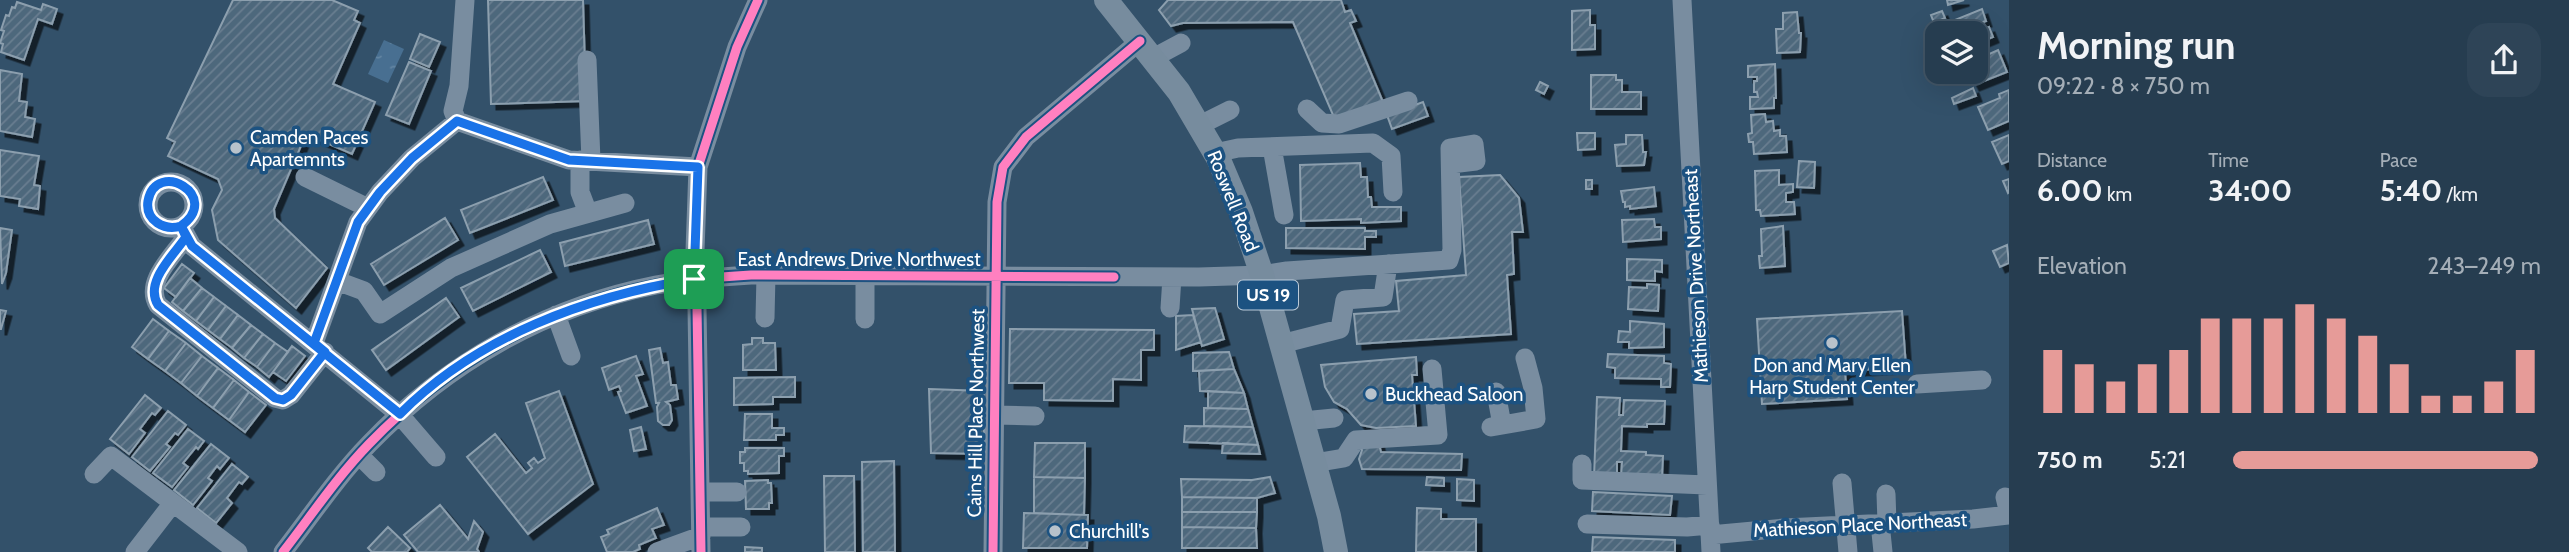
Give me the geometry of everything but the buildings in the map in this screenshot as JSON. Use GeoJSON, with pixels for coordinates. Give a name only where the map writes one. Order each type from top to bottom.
{"type":"FeatureCollection","features":[{"type":"Feature","properties":{"kind":"main road","name":"Roswell Road"},"geometry":{"type":"LineString","coordinates":[[1106,0],[1146,49],[1200,125],[1241,212],[1281,344],[1281,372],[1303,422],[1336,552]]}},
{"type":"Feature","properties":{"kind":"street"},"geometry":{"type":"LineString","coordinates":[[465,0],[459,86],[453,111],[457,121],[569,160],[698,167]]}},
{"type":"Feature","properties":{"kind":"street"},"geometry":{"type":"LineString","coordinates":[[701,538],[697,308],[694,279],[698,167],[737,47],[758,0]]}},
{"type":"Feature","properties":{"kind":"street","name":"Mathieson Drive Northeast"},"geometry":{"type":"LineString","coordinates":[[1682,0],[1710,537]]}},
{"type":"Feature","properties":{"kind":"street","name":"Cains Hill Place Northwest"},"geometry":{"type":"LineString","coordinates":[[993,552],[994,415],[988,320],[995,276],[997,202],[1003,167],[1026,137],[1146,49],[1181,43]]}},
{"type":"Feature","properties":{"kind":"street"},"geometry":{"type":"LineString","coordinates":[[587,60],[585,161],[580,192],[588,213]]}},
{"type":"Feature","properties":{"kind":"street"},"geometry":{"type":"LineString","coordinates":[[1307,109],[1322,123],[1339,124],[1408,101]]}},
{"type":"Feature","properties":{"kind":"street"},"geometry":{"type":"LineString","coordinates":[[1200,125],[1230,110]]}},
{"type":"Feature","properties":{"kind":"street"},"geometry":{"type":"LineString","coordinates":[[436,457],[400,414],[320,348],[192,246],[184,231],[153,285],[153,297],[158,305],[275,398],[283,400],[291,395],[320,348],[337,281],[358,222],[412,158],[457,121]]}},
{"type":"Feature","properties":{"kind":"street"},"geometry":{"type":"LineString","coordinates":[[1215,153],[1238,148],[1373,143],[1391,156],[1392,192]]}},
{"type":"Feature","properties":{"kind":"street"},"geometry":{"type":"LineString","coordinates":[[1272,147],[1284,215]]}},
{"type":"Feature","properties":{"kind":"street","name":"East Andrews Drive Northwest"},"geometry":{"type":"LineString","coordinates":[[283,552],[359,455],[400,414],[442,378],[472,357],[512,335],[556,315],[622,292],[694,279],[766,275],[1172,277],[1262,275],[1449,260],[1452,250],[1451,164]]}},
{"type":"Feature","properties":{"kind":"street"},"geometry":{"type":"LineString","coordinates":[[305,177],[368,208]]}},
{"type":"Feature","properties":{"kind":"street"},"geometry":{"type":"LineString","coordinates":[[337,281],[364,291],[380,313],[452,268],[550,223],[625,203]]}},
{"type":"Feature","properties":{"kind":"street"},"geometry":{"type":"LineString","coordinates":[[1281,344],[1340,330],[1345,300],[1383,297],[1388,264]]}},
{"type":"Feature","properties":{"kind":"street"},"geometry":{"type":"LineString","coordinates":[[765,318],[766,275]]}},
{"type":"Feature","properties":{"kind":"street"},"geometry":{"type":"LineString","coordinates":[[865,276],[865,318]]}},
{"type":"Feature","properties":{"kind":"street"},"geometry":{"type":"LineString","coordinates":[[1170,308],[1172,277]]}},
{"type":"Feature","properties":{"kind":"street"},"geometry":{"type":"LineString","coordinates":[[556,315],[571,356]]}},
{"type":"Feature","properties":{"kind":"street"},"geometry":{"type":"LineString","coordinates":[[1496,392],[1497,426],[1536,419],[1533,387],[1525,358]]}},
{"type":"Feature","properties":{"kind":"street"},"geometry":{"type":"LineString","coordinates":[[1314,463],[1344,458],[1356,440],[1438,435],[1432,369]]}},
{"type":"Feature","properties":{"kind":"street"},"geometry":{"type":"LineString","coordinates":[[1917,384],[1982,380]]}},
{"type":"Feature","properties":{"kind":"street"},"geometry":{"type":"LineString","coordinates":[[994,415],[1035,416]]}},
{"type":"Feature","properties":{"kind":"street"},"geometry":{"type":"LineString","coordinates":[[1303,422],[1334,418]]}},
{"type":"Feature","properties":{"kind":"street"},"geometry":{"type":"LineString","coordinates":[[359,455],[376,472]]}},
{"type":"Feature","properties":{"kind":"street"},"geometry":{"type":"LineString","coordinates":[[94,474],[111,456],[173,503],[227,549]]}},
{"type":"Feature","properties":{"kind":"street"},"geometry":{"type":"LineString","coordinates":[[1583,464],[1583,480],[1707,485]]}},
{"type":"Feature","properties":{"kind":"street"},"geometry":{"type":"LineString","coordinates":[[1842,483],[1848,552]]}},
{"type":"Feature","properties":{"kind":"street"},"geometry":{"type":"LineString","coordinates":[[700,492],[737,492]]}},
{"type":"Feature","properties":{"kind":"street"},"geometry":{"type":"LineString","coordinates":[[1882,552],[1886,494]]}},
{"type":"Feature","properties":{"kind":"street"},"geometry":{"type":"LineString","coordinates":[[135,552],[173,503]]}},
{"type":"Feature","properties":{"kind":"street","name":"Mathieson Place Northeast"},"geometry":{"type":"LineString","coordinates":[[1587,524],[1687,527],[1710,537],[1883,523],[1974,527],[2008,509]]}},
{"type":"Feature","properties":{"kind":"street"},"geometry":{"type":"LineString","coordinates":[[657,552],[741,527]]}},
{"type":"Feature","properties":{"kind":"water"},"geometry":{"type":"Polygon","coordinates":[[[384,40],[404,49],[388,83],[368,74],[384,40]]]}},
{"type":"Feature","properties":{"kind":"cycle path"},"geometry":{"type":"LineString","coordinates":[[701,552],[697,308],[694,279],[698,167],[737,47],[758,0]]}},
{"type":"Feature","properties":{"kind":"cycle path"},"geometry":{"type":"LineString","coordinates":[[993,552],[997,202],[1003,167],[1026,137],[1140,41]]}},
{"type":"Feature","properties":{"kind":"cycle path"},"geometry":{"type":"LineString","coordinates":[[283,552],[357,457],[431,388],[500,342],[575,308],[656,285],[751,275],[1114,277]]}},
{"type":"Feature","properties":{"kind":"place","name":"Camden Paces Apartemnts"},"geometry":{"type":"Point","coordinates":[236,148]}},
{"type":"Feature","properties":{"kind":"place","name":"Don and Mary Ellen Harp Student Center"},"geometry":{"type":"Point","coordinates":[1832,343]}},
{"type":"Feature","properties":{"kind":"place","name":"Buckhead Saloon"},"geometry":{"type":"Point","coordinates":[1371,394]}},
{"type":"Feature","properties":{"kind":"place","name":"Churchill's"},"geometry":{"type":"Point","coordinates":[1055,531]}},
{"type":"Feature","properties":{"kind":"route"},"geometry":{"type":"LineString","coordinates":[[694,279],[622,292],[545,319],[472,357],[442,378],[400,414],[314,343],[192,246],[181,226],[167,228],[154,221],[150,215],[148,201],[155,188],[161,184],[175,182],[188,189],[194,202],[191,216],[181,226],[186,237],[153,285],[153,297],[158,305],[275,398],[283,400],[291,395],[325,352],[314,343],[358,222],[380,192],[412,158],[457,121],[569,160],[698,167],[694,279]]}}]}
